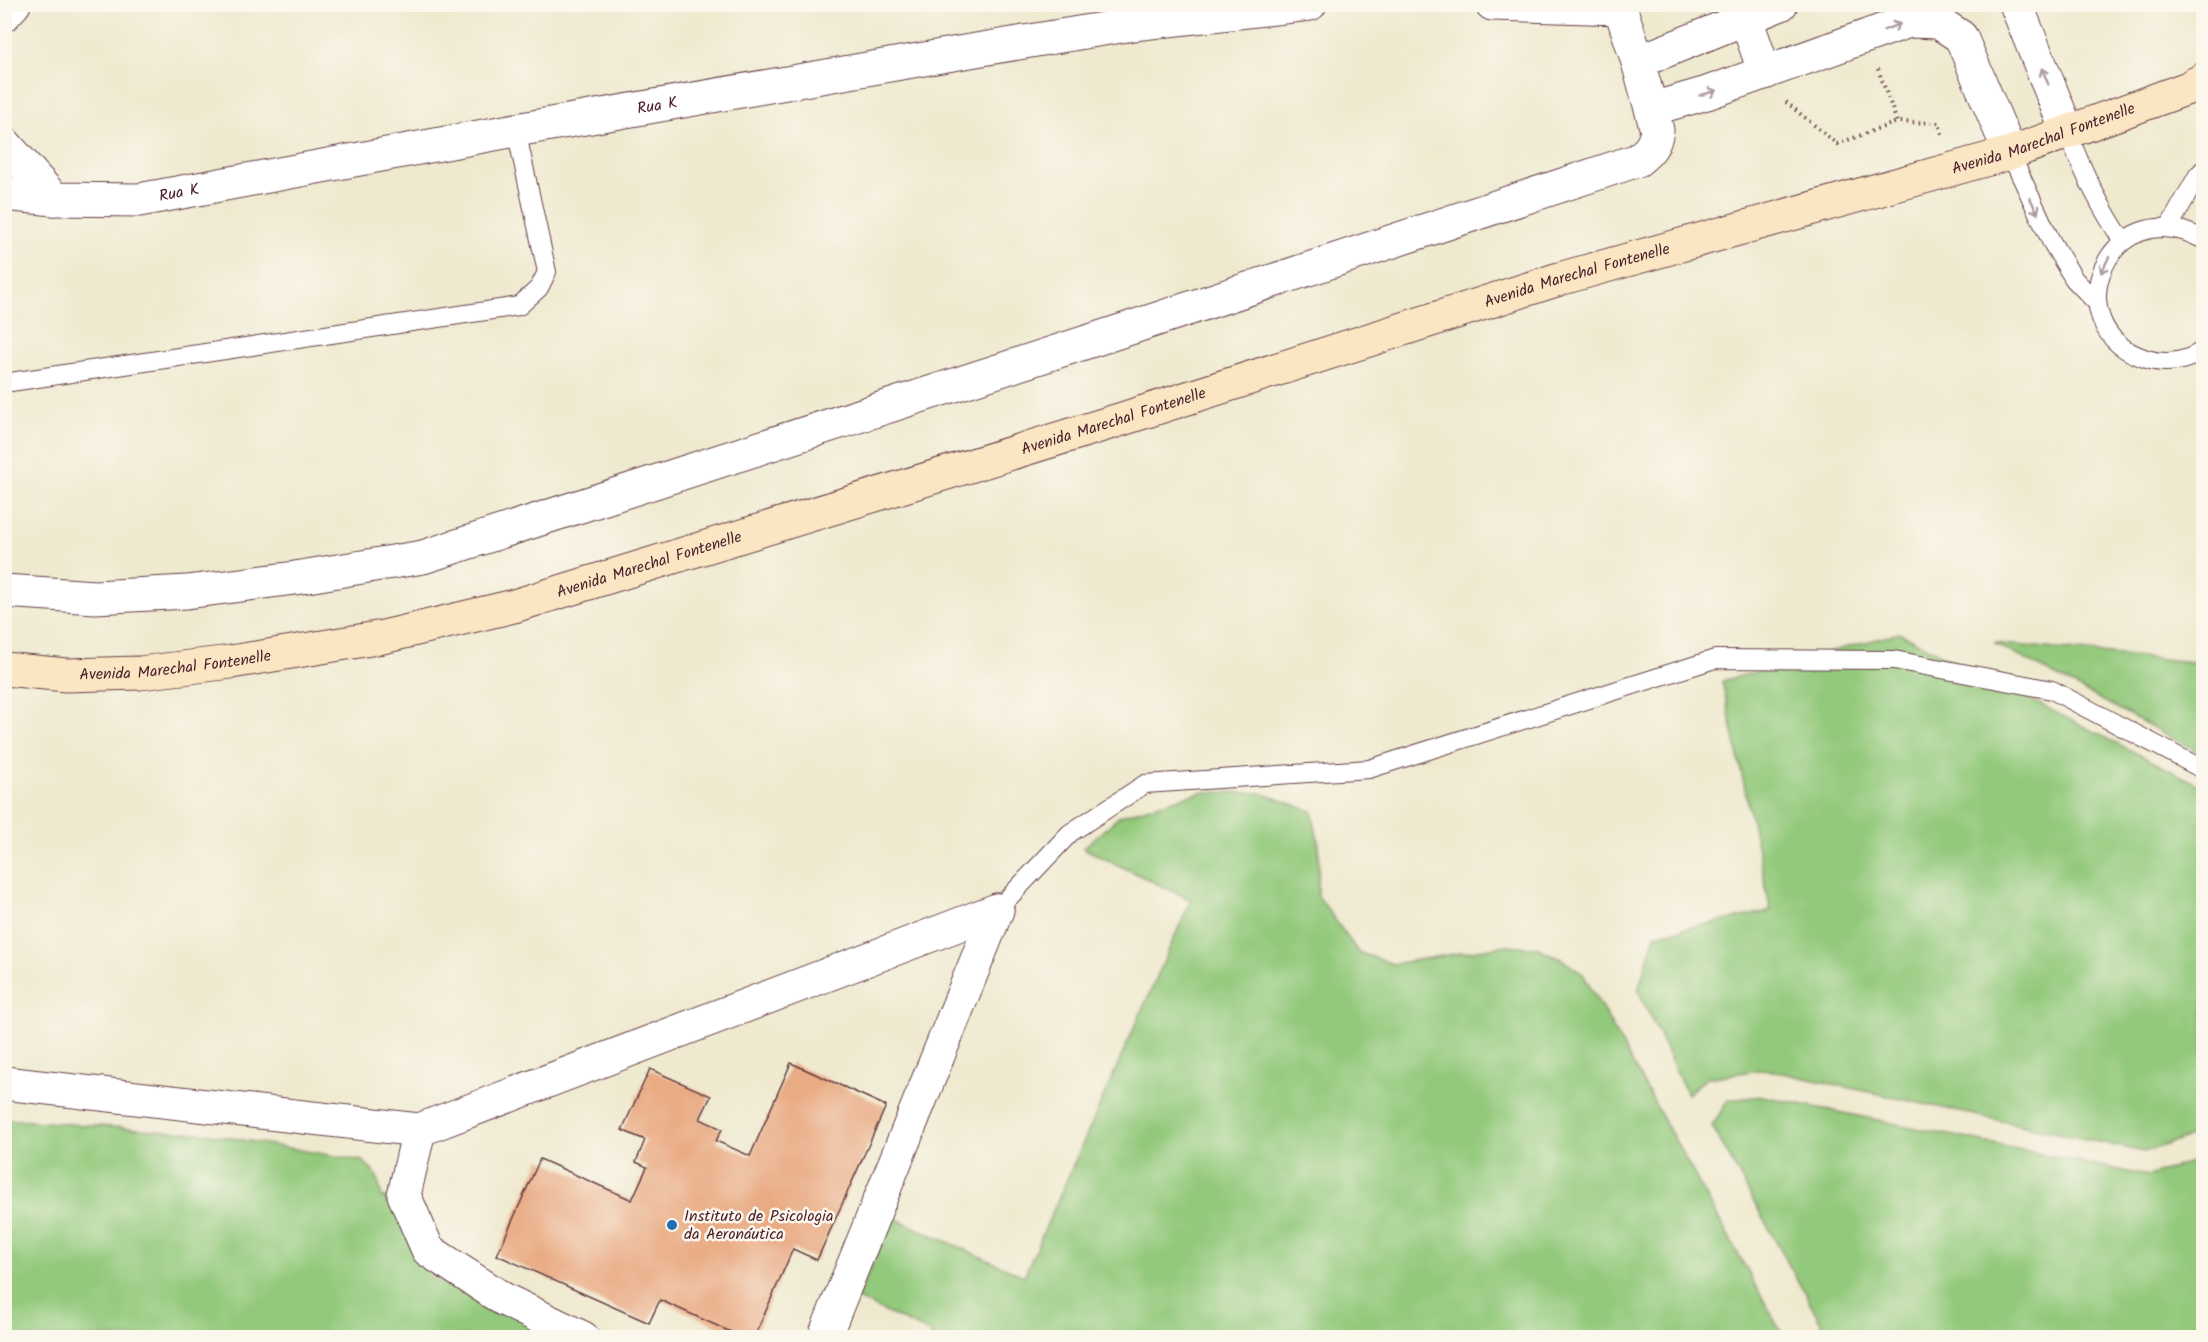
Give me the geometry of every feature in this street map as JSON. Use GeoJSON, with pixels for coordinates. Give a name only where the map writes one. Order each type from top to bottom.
{"type":"FeatureCollection","features":[{"type":"Feature","properties":{"kind":"main road","name":"Avenida Marechal Fontenelle"},"geometry":{"type":"LineString","coordinates":[[4,669],[66,675],[140,673],[231,662],[383,637],[514,606],[1119,420],[1559,279],[2010,153],[2067,130],[2188,88],[2204,80]]}},
{"type":"Feature","properties":{"kind":"street"},"geometry":{"type":"LineString","coordinates":[[4,15],[14,4]]}},
{"type":"Feature","properties":{"kind":"street","name":"Rua K"},"geometry":{"type":"LineString","coordinates":[[4,194],[54,199],[139,200],[516,130],[970,51],[1133,24],[1310,4]]}},
{"type":"Feature","properties":{"kind":"street"},"geometry":{"type":"LineString","coordinates":[[4,591],[95,597],[187,592],[295,578],[423,557],[1127,329],[1638,160],[1650,150],[1656,139],[1654,119],[1620,6],[1492,4]]}},
{"type":"Feature","properties":{"kind":"street"},"geometry":{"type":"LineString","coordinates":[[1638,62],[1781,4]]}},
{"type":"Feature","properties":{"kind":"street"},"geometry":{"type":"LineString","coordinates":[[2016,4],[2067,130]]}},
{"type":"Feature","properties":{"kind":"street"},"geometry":{"type":"LineString","coordinates":[[1654,119],[1707,93],[1910,21],[1941,13],[1961,38],[2010,153]]}},
{"type":"Feature","properties":{"kind":"street"},"geometry":{"type":"LineString","coordinates":[[1746,19],[1765,73]]}},
{"type":"Feature","properties":{"kind":"street"},"geometry":{"type":"LineString","coordinates":[[4,143],[54,199]]}},
{"type":"Feature","properties":{"kind":"street"},"geometry":{"type":"LineString","coordinates":[[4,1083],[419,1130],[997,910]]}},
{"type":"Feature","properties":{"kind":"street"},"geometry":{"type":"LineString","coordinates":[[824,1338],[997,910]]}},
{"type":"Feature","properties":{"kind":"street"},"geometry":{"type":"LineString","coordinates":[[419,1130],[404,1195],[428,1250],[503,1299],[583,1338]]}},
{"type":"Feature","properties":{"kind":"lane"},"geometry":{"type":"LineString","coordinates":[[4,383],[519,306],[539,288],[547,272],[516,130]]}},
{"type":"Feature","properties":{"kind":"lane"},"geometry":{"type":"LineString","coordinates":[[2067,130],[2083,173],[2102,210],[2123,241]]}},
{"type":"Feature","properties":{"kind":"lane"},"geometry":{"type":"LineString","coordinates":[[2010,153],[2052,241],[2074,279],[2097,303]]}},
{"type":"Feature","properties":{"kind":"lane"},"geometry":{"type":"LineString","coordinates":[[2169,227],[2198,175],[2204,169]]}},
{"type":"Feature","properties":{"kind":"lane"},"geometry":{"type":"LineString","coordinates":[[2204,240],[2189,232],[2169,227],[2145,230],[2123,241],[2107,258],[2098,280],[2097,303],[2103,324],[2116,342],[2134,355],[2156,362],[2178,361],[2204,349]]}},
{"type":"Feature","properties":{"kind":"lane"},"geometry":{"type":"LineString","coordinates":[[997,910],[1070,833],[1145,784],[1369,769],[1715,659],[1894,660],[2052,690],[2204,770]]}},
{"type":"Feature","properties":{"kind":"path"},"geometry":{"type":"LineString","coordinates":[[1886,62],[1877,66],[1897,122]]}},
{"type":"Feature","properties":{"kind":"path"},"geometry":{"type":"LineString","coordinates":[[1795,97],[1785,101],[1837,144],[1897,122],[1939,123],[1940,130],[1958,167]]}},
{"type":"Feature","properties":{"kind":"green space"},"geometry":{"type":"Polygon","coordinates":[[[1899,633],[2203,787],[2203,1133],[2144,1152],[1764,1069],[1707,1078],[1687,1094],[1638,990],[1655,935],[1771,911],[1722,681],[1899,633]]]}},
{"type":"Feature","properties":{"kind":"green space"},"geometry":{"type":"Polygon","coordinates":[[[1994,643],[2203,663],[2203,754],[1994,643]]]}},
{"type":"Feature","properties":{"kind":"green space"},"geometry":{"type":"Polygon","coordinates":[[[1201,792],[1261,793],[1312,811],[1319,846],[1318,896],[1358,952],[1393,964],[1509,945],[1538,948],[1561,959],[1583,974],[1784,1337],[931,1338],[932,1334],[857,1299],[894,1218],[1024,1276],[1191,900],[1083,848],[1120,816],[1201,792]]]}},
{"type":"Feature","properties":{"kind":"green space"},"geometry":{"type":"Polygon","coordinates":[[[1762,1096],[2148,1176],[2203,1158],[2203,1337],[1829,1337],[1712,1126],[1728,1100],[1762,1096]]]}},
{"type":"Feature","properties":{"kind":"green space"},"geometry":{"type":"Polygon","coordinates":[[[4,1119],[209,1134],[363,1161],[377,1176],[382,1198],[393,1198],[415,1258],[432,1278],[563,1337],[5,1337],[4,1119]]]}},
{"type":"Feature","properties":{"kind":"building","name":"Instituto de Psicologia da Aeronáutica"},"geometry":{"type":"Polygon","coordinates":[[[791,1063],[886,1106],[817,1260],[793,1249],[754,1338],[744,1338],[660,1300],[649,1323],[497,1255],[540,1159],[632,1200],[647,1167],[636,1162],[645,1140],[622,1130],[650,1069],[711,1096],[700,1119],[722,1129],[716,1141],[750,1156],[791,1063]]]}},
{"type":"Feature","properties":{"kind":"place","name":"Instituto de Psicologia da Aeronáutica"},"geometry":{"type":"Point","coordinates":[672,1225]}}]}
